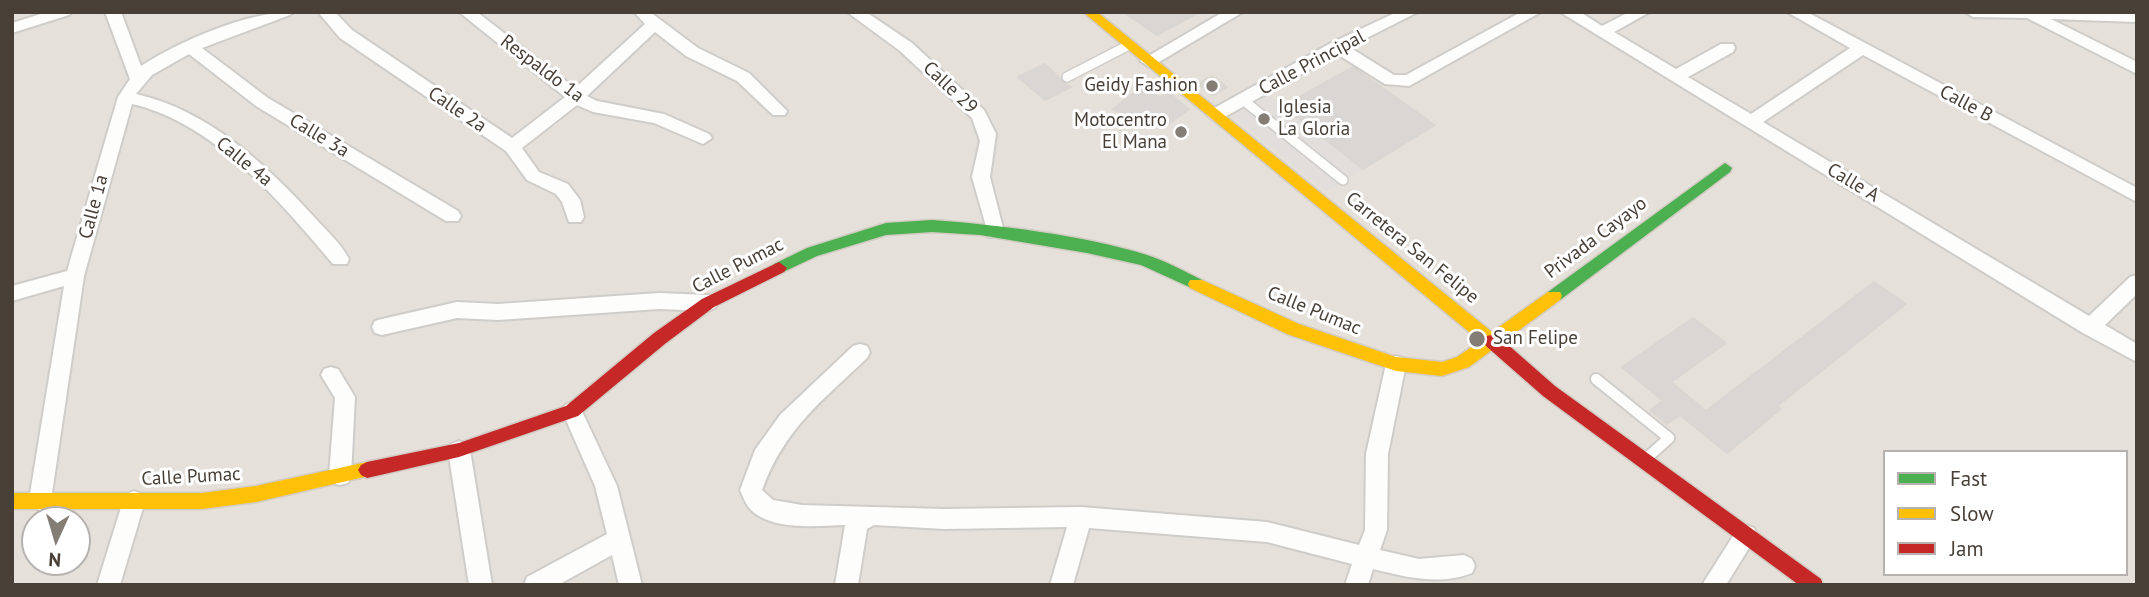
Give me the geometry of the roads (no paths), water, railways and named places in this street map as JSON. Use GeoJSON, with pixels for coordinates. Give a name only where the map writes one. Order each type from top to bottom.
{"type":"FeatureCollection","features":[{"type":"Feature","properties":{"kind":"street"},"geometry":{"type":"LineString","coordinates":[[12,28],[64,12]]}},
{"type":"Feature","properties":{"kind":"street"},"geometry":{"type":"LineString","coordinates":[[113,12],[138,79]]}},
{"type":"Feature","properties":{"kind":"street","name":"Calle 1a"},"geometry":{"type":"LineString","coordinates":[[40,500],[75,276],[126,97],[149,68],[192,48],[285,12]]}},
{"type":"Feature","properties":{"kind":"street","name":"Calle 2a"},"geometry":{"type":"LineString","coordinates":[[326,12],[346,34],[512,148],[533,176],[562,189],[571,200],[575,217]]}},
{"type":"Feature","properties":{"kind":"street","name":"Respaldo 1a"},"geometry":{"type":"LineString","coordinates":[[467,12],[576,97],[593,106],[658,118],[703,138]]}},
{"type":"Feature","properties":{"kind":"street","name":"Calle 29"},"geometry":{"type":"LineString","coordinates":[[855,12],[906,47],[973,109],[987,126],[990,137],[988,151],[982,159],[981,177],[995,232]]}},
{"type":"Feature","properties":{"kind":"street","name":"Carretera San Felipe"},"geometry":{"type":"LineString","coordinates":[[1089,12],[1493,342],[1549,391],[1814,585]]}},
{"type":"Feature","properties":{"kind":"street"},"geometry":{"type":"LineString","coordinates":[[1148,61],[1235,12]]}},
{"type":"Feature","properties":{"kind":"street","name":"Calle Principal"},"geometry":{"type":"LineString","coordinates":[[1215,115],[1337,47],[1410,12]]}},
{"type":"Feature","properties":{"kind":"street"},"geometry":{"type":"LineString","coordinates":[[1337,47],[1391,80],[1409,81],[1533,12]]}},
{"type":"Feature","properties":{"kind":"street","name":"Calle A"},"geometry":{"type":"LineString","coordinates":[[1568,12],[2137,354]]}},
{"type":"Feature","properties":{"kind":"street"},"geometry":{"type":"LineString","coordinates":[[1602,32],[1642,12]]}},
{"type":"Feature","properties":{"kind":"street","name":"Calle B"},"geometry":{"type":"LineString","coordinates":[[1795,12],[2137,196]]}},
{"type":"Feature","properties":{"kind":"street"},"geometry":{"type":"LineString","coordinates":[[1973,12],[2076,14],[2132,19]]}},
{"type":"Feature","properties":{"kind":"street"},"geometry":{"type":"LineString","coordinates":[[2028,14],[2137,69]]}},
{"type":"Feature","properties":{"kind":"street"},"geometry":{"type":"LineString","coordinates":[[512,148],[576,97],[648,19],[692,52],[743,77],[779,111]]}},
{"type":"Feature","properties":{"kind":"street","name":"Calle 3a"},"geometry":{"type":"LineString","coordinates":[[192,48],[262,102],[452,216]]}},
{"type":"Feature","properties":{"kind":"street"},"geometry":{"type":"LineString","coordinates":[[1676,76],[1727,48]]}},
{"type":"Feature","properties":{"kind":"street"},"geometry":{"type":"LineString","coordinates":[[1751,122],[1862,48]]}},
{"type":"Feature","properties":{"kind":"street","name":"Calle 4a"},"geometry":{"type":"LineString","coordinates":[[126,97],[161,106],[205,131],[256,169],[303,214],[340,259]]}},
{"type":"Feature","properties":{"kind":"street","name":"Privada Cayayo"},"geometry":{"type":"LineString","coordinates":[[1493,342],[1725,168]]}},
{"type":"Feature","properties":{"kind":"street","name":"Calle Pumac"},"geometry":{"type":"LineString","coordinates":[[12,501],[202,501],[256,494],[459,450],[572,411],[660,338],[708,303],[812,252],[886,229],[932,226],[995,232],[1087,247],[1145,260],[1293,329],[1396,364],[1442,369],[1464,362],[1493,342]]}},
{"type":"Feature","properties":{"kind":"street"},"geometry":{"type":"LineString","coordinates":[[12,294],[75,276]]}},
{"type":"Feature","properties":{"kind":"street"},"geometry":{"type":"LineString","coordinates":[[2090,327],[2137,282]]}},
{"type":"Feature","properties":{"kind":"street"},"geometry":{"type":"LineString","coordinates":[[382,327],[457,310],[498,312],[659,301],[708,303]]}},
{"type":"Feature","properties":{"kind":"street"},"geometry":{"type":"LineString","coordinates":[[860,352],[787,421],[763,457],[751,489],[756,500],[763,506],[781,513],[944,519],[1081,517],[1267,532],[1419,570],[1464,566]]}},
{"type":"Feature","properties":{"kind":"street"},"geometry":{"type":"LineString","coordinates":[[1356,585],[1376,530],[1377,454],[1396,364]]}},
{"type":"Feature","properties":{"kind":"street"},"geometry":{"type":"LineString","coordinates":[[331,375],[345,397],[340,476]]}},
{"type":"Feature","properties":{"kind":"street"},"geometry":{"type":"LineString","coordinates":[[572,411],[606,486],[631,585]]}},
{"type":"Feature","properties":{"kind":"street"},"geometry":{"type":"LineString","coordinates":[[459,450],[481,585]]}},
{"type":"Feature","properties":{"kind":"street"},"geometry":{"type":"LineString","coordinates":[[108,585],[134,500]]}},
{"type":"Feature","properties":{"kind":"street"},"geometry":{"type":"LineString","coordinates":[[846,585],[857,523],[872,515]]}},
{"type":"Feature","properties":{"kind":"street"},"geometry":{"type":"LineString","coordinates":[[1061,585],[1081,517]]}},
{"type":"Feature","properties":{"kind":"street"},"geometry":{"type":"LineString","coordinates":[[1713,585],[1745,535]]}},
{"type":"Feature","properties":{"kind":"street"},"geometry":{"type":"LineString","coordinates":[[535,585],[620,539]]}},
{"type":"Feature","properties":{"kind":"lane"},"geometry":{"type":"LineString","coordinates":[[1067,77],[1129,45]]}},
{"type":"Feature","properties":{"kind":"lane"},"geometry":{"type":"LineString","coordinates":[[1243,100],[1343,180]]}},
{"type":"Feature","properties":{"kind":"lane"},"geometry":{"type":"LineString","coordinates":[[1596,379],[1669,438],[1644,460]]}},
{"type":"Feature","properties":{"kind":"place","name":"Geidy Fashion"},"geometry":{"type":"Point","coordinates":[1212,86]}},
{"type":"Feature","properties":{"kind":"place","name":"Iglesia La Gloria"},"geometry":{"type":"Point","coordinates":[1264,119]}},
{"type":"Feature","properties":{"kind":"place","name":"Motocentro El Mana"},"geometry":{"type":"Point","coordinates":[1181,132]}},
{"type":"Feature","properties":{"kind":"place","name":"San Felipe"},"geometry":{"type":"Point","coordinates":[1477,339]}}]}
